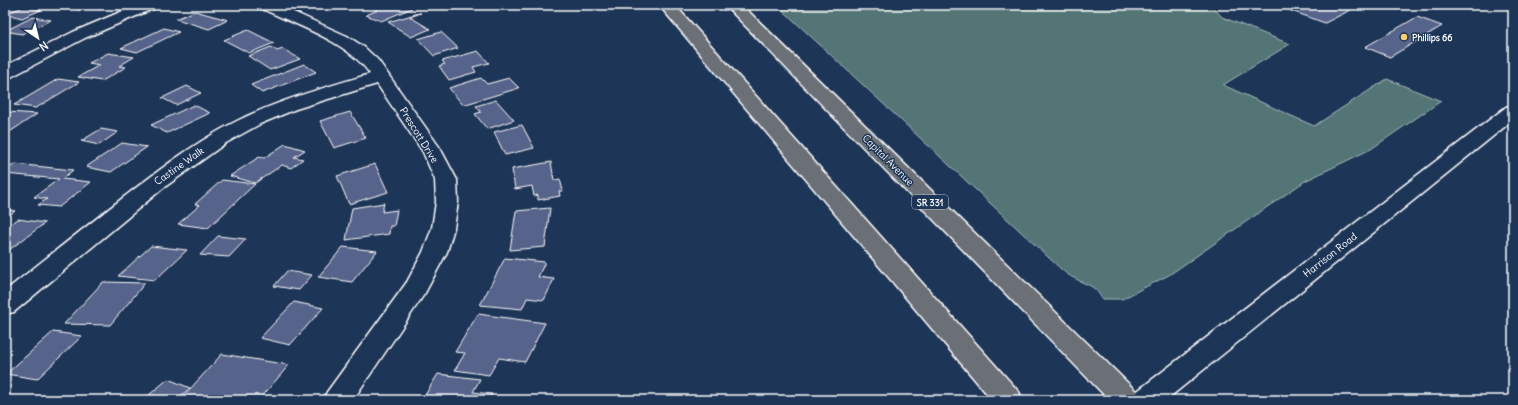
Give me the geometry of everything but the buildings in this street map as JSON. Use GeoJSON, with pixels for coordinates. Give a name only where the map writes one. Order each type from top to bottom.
{"type":"FeatureCollection","features":[{"type":"Feature","properties":{"kind":"highway"},"geometry":{"type":"LineString","coordinates":[[667,5],[1009,400]]}},
{"type":"Feature","properties":{"kind":"highway","name":"Capital Avenue"},"geometry":{"type":"LineString","coordinates":[[733,5],[1127,400]]}},
{"type":"Feature","properties":{"kind":"street"},"geometry":{"type":"LineString","coordinates":[[5,73],[79,35],[150,5]]}},
{"type":"Feature","properties":{"kind":"street","name":"Prescott Drive"},"geometry":{"type":"LineString","coordinates":[[265,5],[341,40],[367,60],[382,77],[433,152],[446,180],[447,202],[444,228],[435,252],[416,287],[337,400]]}},
{"type":"Feature","properties":{"kind":"street","name":"Castine Walk"},"geometry":{"type":"LineString","coordinates":[[5,305],[145,191],[180,165],[237,128],[270,113],[310,98],[382,77]]}},
{"type":"Feature","properties":{"kind":"street","name":"Harrison Road"},"geometry":{"type":"LineString","coordinates":[[1146,400],[1513,111]]}},
{"type":"Feature","properties":{"kind":"green space"},"geometry":{"type":"Polygon","coordinates":[[[777,5],[1211,5],[1222,17],[1290,44],[1223,85],[1314,126],[1387,79],[1441,101],[1371,149],[1305,181],[1169,275],[1122,299],[1102,299],[1093,288],[1062,270],[777,5]]]}},
{"type":"Feature","properties":{"kind":"place","name":"Phillips 66"},"geometry":{"type":"Point","coordinates":[1404,37]}}]}
